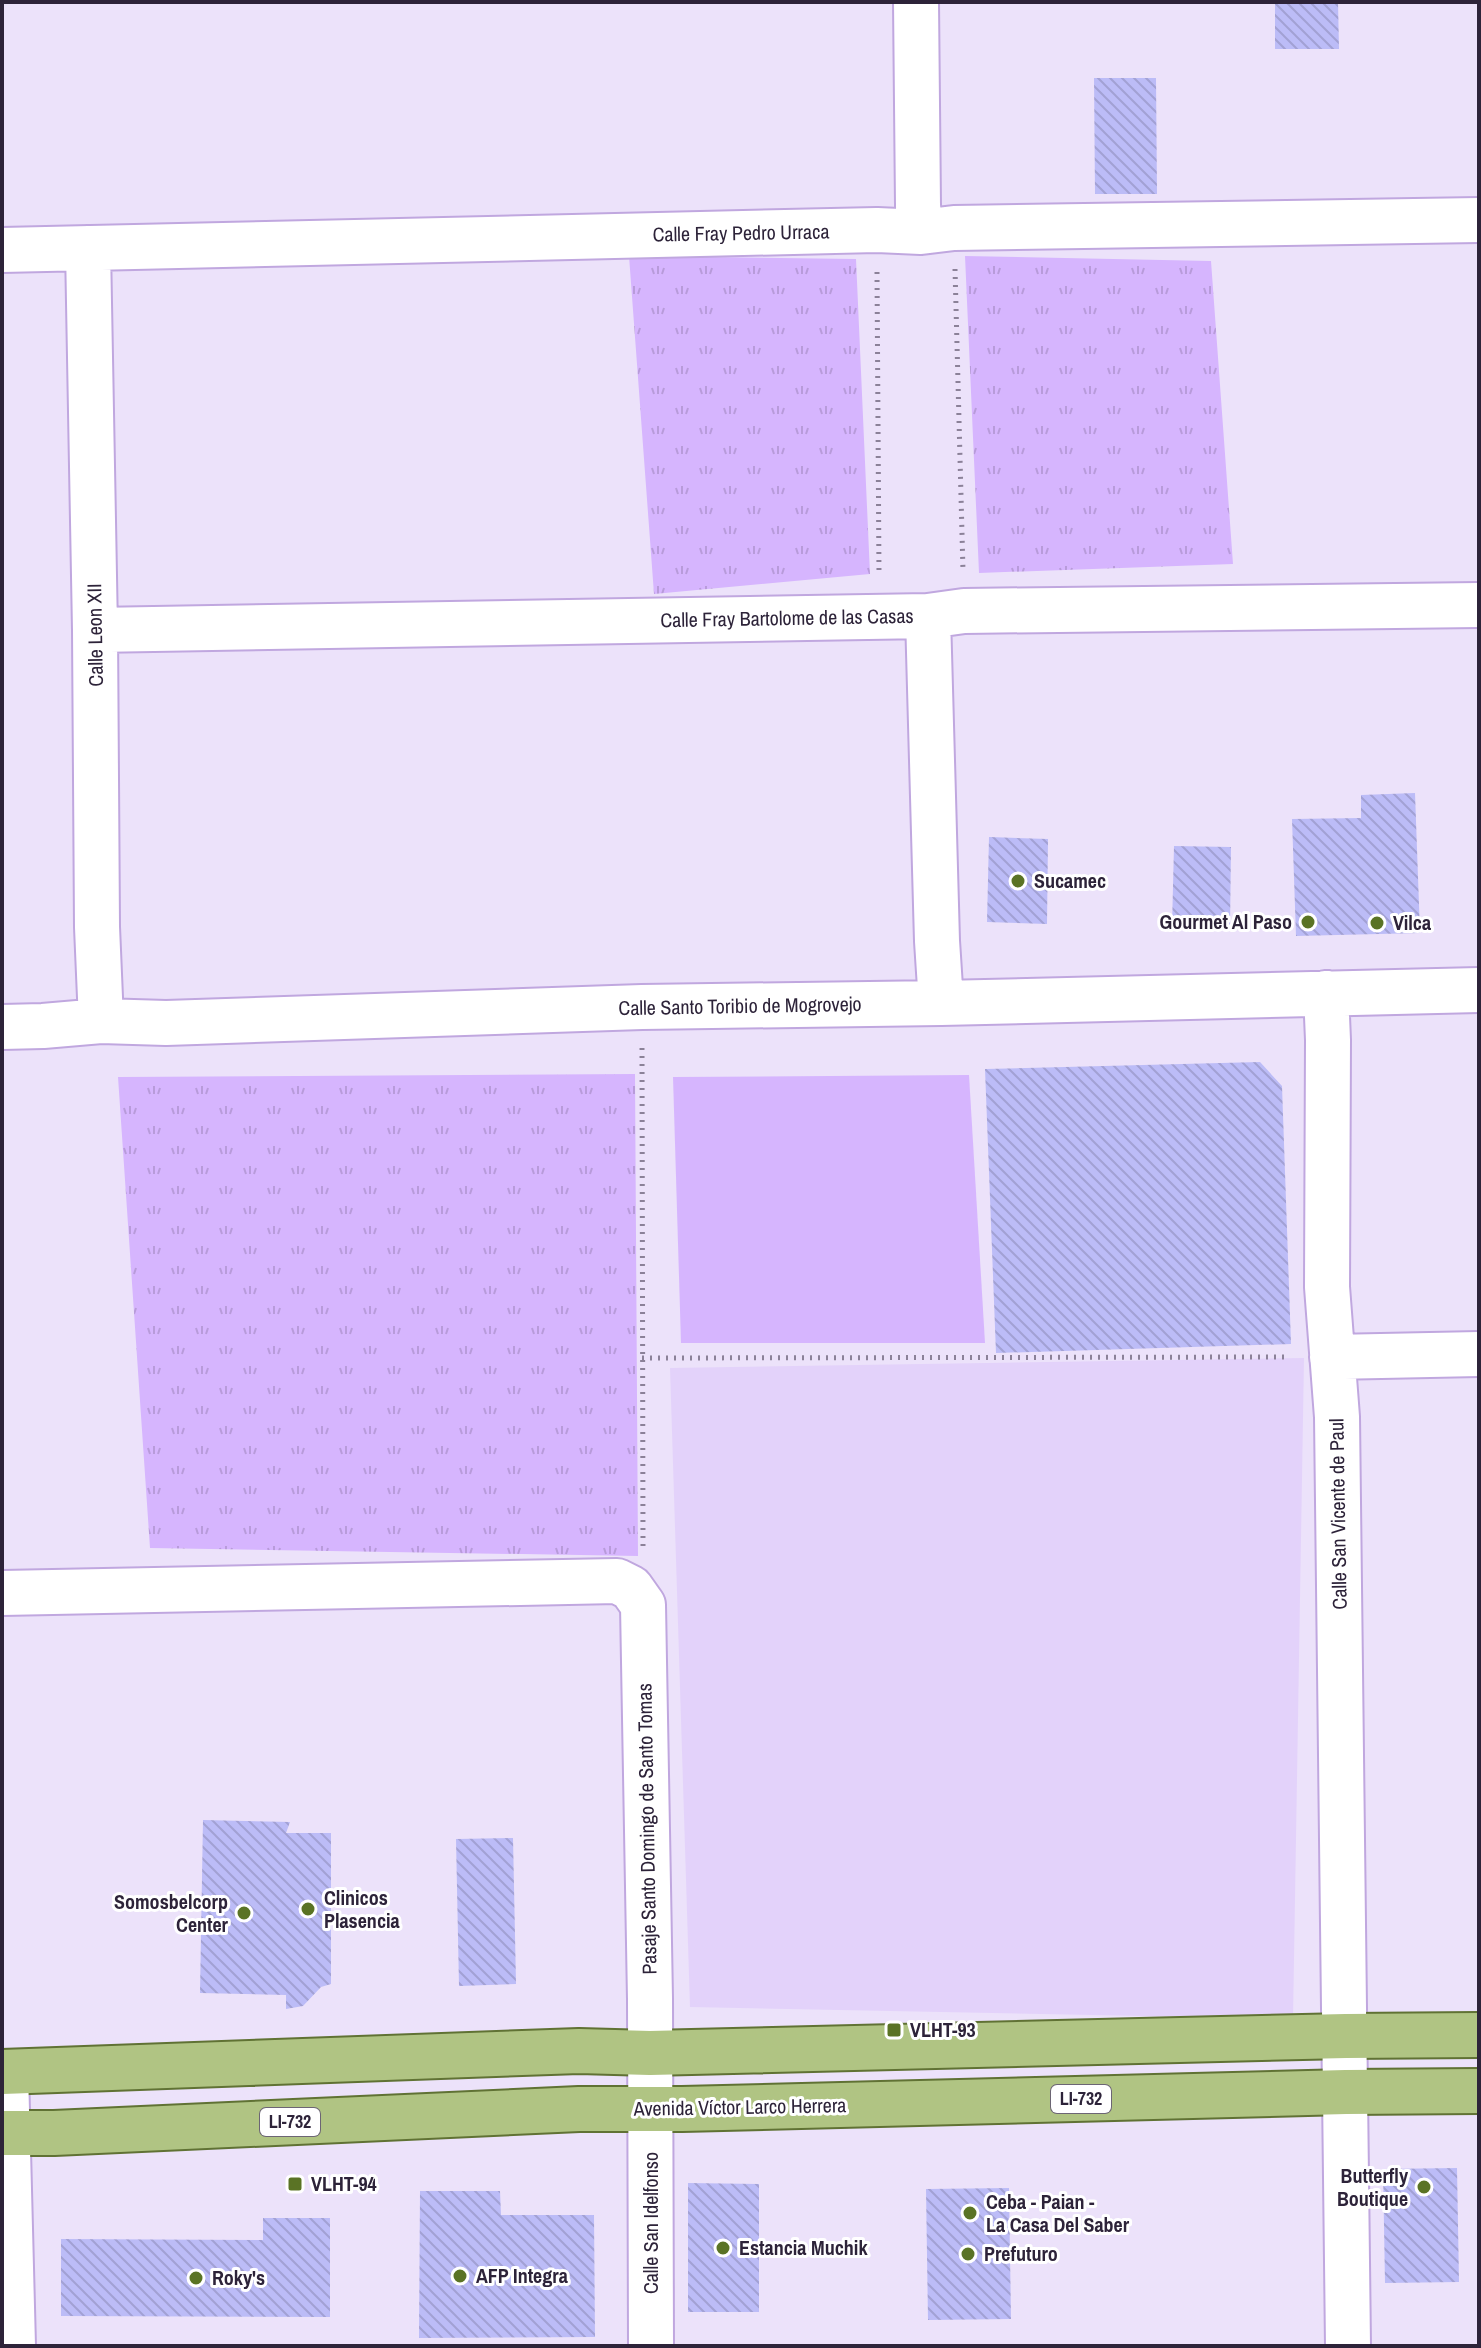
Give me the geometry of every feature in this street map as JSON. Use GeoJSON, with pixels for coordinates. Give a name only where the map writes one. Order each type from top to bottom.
{"type":"FeatureCollection","features":[{"type":"Feature","properties":{"kind":"main road"},"geometry":{"type":"LineString","coordinates":[[4,2072],[579,2051],[650,2053],[1479,2035]]}},
{"type":"Feature","properties":{"kind":"main road","name":"Avenida Víctor Larco Herrera"},"geometry":{"type":"LineString","coordinates":[[5,2133],[579,2109],[1479,2091]]}},
{"type":"Feature","properties":{"kind":"street"},"geometry":{"type":"LineString","coordinates":[[916,2],[918,206],[937,230]]}},
{"type":"Feature","properties":{"kind":"street","name":"Calle Fray Pedro Urraca"},"geometry":{"type":"LineString","coordinates":[[2,250],[1479,220]]}},
{"type":"Feature","properties":{"kind":"street","name":"Calle Leon XII"},"geometry":{"type":"LineString","coordinates":[[88,248],[97,927],[101,1021]]}},
{"type":"Feature","properties":{"kind":"street","name":"Calle Fray Bartolome de las Casas"},"geometry":{"type":"LineString","coordinates":[[95,630],[1479,605]]}},
{"type":"Feature","properties":{"kind":"street"},"geometry":{"type":"LineString","coordinates":[[941,1003],[937,941],[946,614]]}},
{"type":"Feature","properties":{"kind":"street","name":"Calle Santo Toribio de Mogrovejo"},"geometry":{"type":"LineString","coordinates":[[2,1027],[101,1021],[166,1023],[642,1007],[1257,997],[1479,990]]}},
{"type":"Feature","properties":{"kind":"street","name":"Calle San Vicente de Paul"},"geometry":{"type":"LineString","coordinates":[[1326,993],[1327,1287],[1337,1417],[1348,2346]]}},
{"type":"Feature","properties":{"kind":"street"},"geometry":{"type":"LineString","coordinates":[[1332,1357],[1479,1354]]}},
{"type":"Feature","properties":{"kind":"street"},"geometry":{"type":"LineString","coordinates":[[2,1593],[617,1581],[631,1588],[643,1605]]}},
{"type":"Feature","properties":{"kind":"street","name":"Pasaje Santo Domingo de Santo Tomas"},"geometry":{"type":"LineString","coordinates":[[643,1605],[650,2053]]}},
{"type":"Feature","properties":{"kind":"street","name":"Calle San Idelfonso"},"geometry":{"type":"LineString","coordinates":[[650,2053],[651,2346]]}},
{"type":"Feature","properties":{"kind":"street"},"geometry":{"type":"LineString","coordinates":[[4,2072],[13,2346]]}},
{"type":"Feature","properties":{"kind":"path"},"geometry":{"type":"LineString","coordinates":[[877,230],[880,615]]}},
{"type":"Feature","properties":{"kind":"path"},"geometry":{"type":"LineString","coordinates":[[937,230],[946,614]]}},
{"type":"Feature","properties":{"kind":"path"},"geometry":{"type":"LineString","coordinates":[[642,1007],[643,1605]]}},
{"type":"Feature","properties":{"kind":"path"},"geometry":{"type":"LineString","coordinates":[[642,1358],[1332,1357]]}},
{"type":"Feature","properties":{"kind":"shaded area"},"geometry":{"type":"Polygon","coordinates":[[[1304,1358],[1293,2019],[690,2007],[670,1368],[1304,1358]]]}},
{"type":"Feature","properties":{"kind":"green space"},"geometry":{"type":"Polygon","coordinates":[[[629,256],[856,259],[870,574],[654,594],[629,256]]]}},
{"type":"Feature","properties":{"kind":"green space"},"geometry":{"type":"Polygon","coordinates":[[[965,256],[1211,261],[1233,564],[979,573],[965,256]]]}},
{"type":"Feature","properties":{"kind":"green space"},"geometry":{"type":"Polygon","coordinates":[[[635,1074],[638,1556],[150,1548],[118,1077],[635,1074]]]}},
{"type":"Feature","properties":{"kind":"green space"},"geometry":{"type":"Polygon","coordinates":[[[969,1075],[985,1343],[681,1343],[673,1077],[969,1075]]]}},
{"type":"Feature","properties":{"kind":"building"},"geometry":{"type":"Polygon","coordinates":[[[1275,2],[1338,2],[1339,49],[1275,49],[1275,2]]]}},
{"type":"Feature","properties":{"kind":"building"},"geometry":{"type":"Polygon","coordinates":[[[1094,78],[1156,78],[1157,194],[1095,194],[1094,78]]]}},
{"type":"Feature","properties":{"kind":"building"},"geometry":{"type":"Polygon","coordinates":[[[1415,793],[1420,933],[1296,936],[1292,819],[1361,818],[1361,795],[1415,793]]]}},
{"type":"Feature","properties":{"kind":"building","name":"Sucamec"},"geometry":{"type":"Polygon","coordinates":[[[989,837],[1048,839],[1047,924],[987,922],[989,837]]]}},
{"type":"Feature","properties":{"kind":"building"},"geometry":{"type":"Polygon","coordinates":[[[1174,846],[1231,847],[1230,929],[1172,927],[1174,846]]]}},
{"type":"Feature","properties":{"kind":"building"},"geometry":{"type":"Polygon","coordinates":[[[1260,1062],[1282,1086],[1291,1344],[996,1353],[985,1069],[1260,1062]]]}},
{"type":"Feature","properties":{"kind":"building","name":"Somosbelcorp Center"},"geometry":{"type":"Polygon","coordinates":[[[203,1820],[290,1822],[286,1833],[331,1833],[331,1984],[321,1987],[303,2006],[286,2009],[286,1995],[200,1993],[203,1820]]]}},
{"type":"Feature","properties":{"kind":"building"},"geometry":{"type":"Polygon","coordinates":[[[513,1838],[516,1984],[459,1986],[456,1839],[513,1838]]]}},
{"type":"Feature","properties":{"kind":"building"},"geometry":{"type":"Polygon","coordinates":[[[1457,2168],[1459,2282],[1385,2283],[1383,2169],[1457,2168]]]}},
{"type":"Feature","properties":{"kind":"building","name":"Estancia Muchik"},"geometry":{"type":"Polygon","coordinates":[[[688,2183],[759,2184],[759,2312],[688,2312],[688,2183]]]}},
{"type":"Feature","properties":{"kind":"building","name":"Prefuturo"},"geometry":{"type":"Polygon","coordinates":[[[1009,2188],[1011,2319],[928,2320],[926,2189],[1009,2188]]]}},
{"type":"Feature","properties":{"kind":"building"},"geometry":{"type":"Polygon","coordinates":[[[420,2191],[500,2191],[501,2215],[594,2215],[595,2337],[419,2338],[420,2191]]]}},
{"type":"Feature","properties":{"kind":"building","name":"Roky's"},"geometry":{"type":"Polygon","coordinates":[[[263,2218],[330,2218],[330,2317],[61,2316],[61,2239],[263,2240],[263,2218]]]}},
{"type":"Feature","properties":{"kind":"place","name":"Sucamec"},"geometry":{"type":"Point","coordinates":[1018,881]}},
{"type":"Feature","properties":{"kind":"place","name":"Gourmet Al Paso"},"geometry":{"type":"Point","coordinates":[1308,922]}},
{"type":"Feature","properties":{"kind":"place","name":"Vilca"},"geometry":{"type":"Point","coordinates":[1377,923]}},
{"type":"Feature","properties":{"kind":"place","name":"Clinicos Plasencia"},"geometry":{"type":"Point","coordinates":[308,1909]}},
{"type":"Feature","properties":{"kind":"place","name":"Somosbelcorp Center"},"geometry":{"type":"Point","coordinates":[244,1913]}},
{"type":"Feature","properties":{"kind":"place","name":"VLHT-93"},"geometry":{"type":"Point","coordinates":[894,2030]}},
{"type":"Feature","properties":{"kind":"place","name":"VLHT-94"},"geometry":{"type":"Point","coordinates":[295,2184]}},
{"type":"Feature","properties":{"kind":"place","name":"Butterfly Boutique"},"geometry":{"type":"Point","coordinates":[1424,2187]}},
{"type":"Feature","properties":{"kind":"place","name":"Ceba - Paian - La Casa Del Saber"},"geometry":{"type":"Point","coordinates":[970,2213]}},
{"type":"Feature","properties":{"kind":"place","name":"Estancia Muchik"},"geometry":{"type":"Point","coordinates":[723,2248]}},
{"type":"Feature","properties":{"kind":"place","name":"Prefuturo"},"geometry":{"type":"Point","coordinates":[968,2254]}},
{"type":"Feature","properties":{"kind":"place","name":"AFP Integra"},"geometry":{"type":"Point","coordinates":[460,2276]}},
{"type":"Feature","properties":{"kind":"place","name":"Roky's"},"geometry":{"type":"Point","coordinates":[196,2278]}}]}
